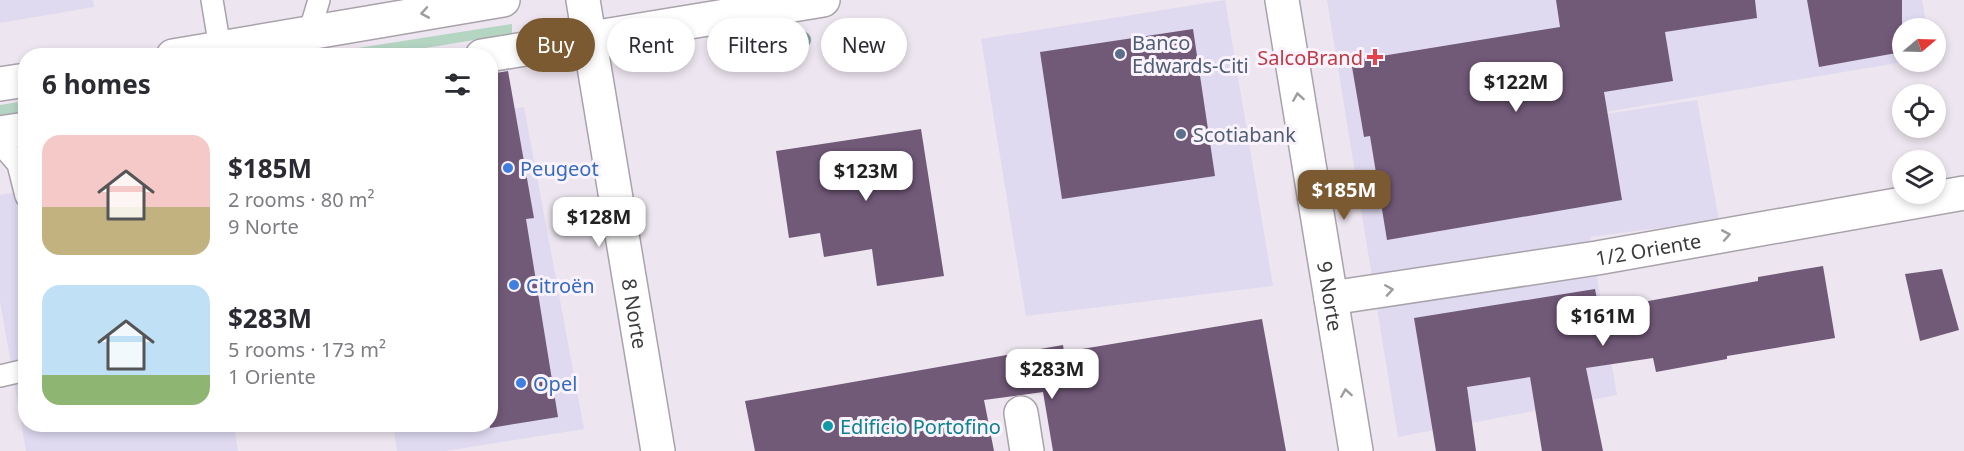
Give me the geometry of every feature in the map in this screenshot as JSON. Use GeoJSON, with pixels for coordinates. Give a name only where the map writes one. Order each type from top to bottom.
{"type":"FeatureCollection","features":[{"type":"Feature","properties":{"kind":"street"},"geometry":{"type":"LineString","coordinates":[[220,48],[503,0]]}},
{"type":"Feature","properties":{"kind":"street","name":"8 Norte"},"geometry":{"type":"LineString","coordinates":[[583,0],[586,18]]}},
{"type":"Feature","properties":{"kind":"street"},"geometry":{"type":"LineString","coordinates":[[595,36],[823,0]]}},
{"type":"Feature","properties":{"kind":"street","name":"9 Norte"},"geometry":{"type":"LineString","coordinates":[[1282,0],[1356,451]]}},
{"type":"Feature","properties":{"kind":"street"},"geometry":{"type":"LineString","coordinates":[[498,53],[516,50]]}},
{"type":"Feature","properties":{"kind":"street","name":"8 Norte"},"geometry":{"type":"LineString","coordinates":[[595,67],[658,451]]}},
{"type":"Feature","properties":{"kind":"street"},"geometry":{"type":"LineString","coordinates":[[0,84],[18,81]]}},
{"type":"Feature","properties":{"kind":"street"},"geometry":{"type":"LineString","coordinates":[[0,133],[18,130]]}},
{"type":"Feature","properties":{"kind":"street","name":"1/2 Oriente"},"geometry":{"type":"LineString","coordinates":[[1331,298],[1597,258],[1964,193]]}},
{"type":"Feature","properties":{"kind":"street"},"geometry":{"type":"LineString","coordinates":[[1021,413],[1027,451]]}},
{"type":"Feature","properties":{"kind":"lane"},"geometry":{"type":"LineString","coordinates":[[212,0],[220,48]]}},
{"type":"Feature","properties":{"kind":"lane"},"geometry":{"type":"LineString","coordinates":[[309,33],[319,0]]}},
{"type":"Feature","properties":{"kind":"lane"},"geometry":{"type":"LineString","coordinates":[[0,143],[18,164]]}},
{"type":"Feature","properties":{"kind":"lane"},"geometry":{"type":"LineString","coordinates":[[0,376],[18,372]]}},
{"type":"Feature","properties":{"kind":"shaded area"},"geometry":{"type":"Polygon","coordinates":[[[0,0],[93,0],[94,7],[0,23],[0,0]]]}},
{"type":"Feature","properties":{"kind":"shaded area"},"geometry":{"type":"Polygon","coordinates":[[[1225,0],[1273,286],[1026,316],[981,39],[1225,0]]]}},
{"type":"Feature","properties":{"kind":"shaded area"},"geometry":{"type":"Polygon","coordinates":[[[1327,0],[1922,0],[1925,18],[1892,18],[1892,64],[1438,140],[1697,100],[1719,220],[1590,237],[1617,395],[1398,437],[1327,0]]]}},
{"type":"Feature","properties":{"kind":"shaded area"},"geometry":{"type":"Polygon","coordinates":[[[524,107],[584,429],[445,451],[397,451],[394,432],[498,432],[498,111],[524,107]]]}},
{"type":"Feature","properties":{"kind":"shaded area"},"geometry":{"type":"Polygon","coordinates":[[[18,192],[18,405],[0,301],[0,195],[18,192]]]}},
{"type":"Feature","properties":{"kind":"shaded area"},"geometry":{"type":"Polygon","coordinates":[[[23,432],[235,432],[238,451],[26,451],[23,432]]]}},
{"type":"Feature","properties":{"kind":"green space"},"geometry":{"type":"Polygon","coordinates":[[[512,24],[512,34],[425,48],[358,48],[512,24]]]}},
{"type":"Feature","properties":{"kind":"green space"},"geometry":{"type":"Polygon","coordinates":[[[18,102],[18,116],[0,119],[0,105],[18,102]]]}},
{"type":"Feature","properties":{"kind":"building"},"geometry":{"type":"Polygon","coordinates":[[[1556,0],[1755,0],[1757,18],[1665,32],[1673,81],[1604,92],[1622,200],[1387,240],[1370,136],[1364,137],[1351,61],[1560,27],[1556,0]]]}},
{"type":"Feature","properties":{"kind":"building"},"geometry":{"type":"Polygon","coordinates":[[[1807,0],[1902,0],[1902,18],[1892,18],[1892,54],[1819,67],[1807,0]]]}},
{"type":"Feature","properties":{"kind":"building"},"geometry":{"type":"Polygon","coordinates":[[[1193,29],[1215,176],[1062,199],[1040,52],[1193,29]]]}},
{"type":"Feature","properties":{"kind":"building"},"geometry":{"type":"Polygon","coordinates":[[[508,71],[534,218],[526,219],[558,417],[498,427],[498,73],[508,71]]]}},
{"type":"Feature","properties":{"kind":"building"},"geometry":{"type":"Polygon","coordinates":[[[921,129],[944,276],[877,286],[872,249],[824,257],[820,233],[789,238],[776,151],[921,129]]]}},
{"type":"Feature","properties":{"kind":"building"},"geometry":{"type":"Polygon","coordinates":[[[1823,266],[1835,338],[1727,356],[1727,359],[1656,372],[1653,358],[1586,368],[1603,451],[1542,451],[1530,377],[1467,387],[1476,451],[1436,451],[1414,318],[1595,289],[1599,310],[1758,281],[1758,277],[1823,266]]]}},
{"type":"Feature","properties":{"kind":"building"},"geometry":{"type":"Polygon","coordinates":[[[1942,269],[1959,330],[1920,341],[1905,274],[1942,269]]]}},
{"type":"Feature","properties":{"kind":"building"},"geometry":{"type":"Polygon","coordinates":[[[1262,319],[1286,451],[1053,451],[1043,392],[984,400],[994,451],[755,451],[745,401],[1063,345],[1064,352],[1262,319]]]}},
{"type":"Feature","properties":{"kind":"place","name":"Banco Edwards-Citi"},"geometry":{"type":"Point","coordinates":[1120,54]}},
{"type":"Feature","properties":{"kind":"place","name":"SalcoBrand"},"geometry":{"type":"Point","coordinates":[1375,57]}},
{"type":"Feature","properties":{"kind":"place","name":"Scotiabank"},"geometry":{"type":"Point","coordinates":[1181,134]}},
{"type":"Feature","properties":{"kind":"place","name":"Peugeot"},"geometry":{"type":"Point","coordinates":[508,168]}},
{"type":"Feature","properties":{"kind":"place","name":"Citroën"},"geometry":{"type":"Point","coordinates":[514,285]}},
{"type":"Feature","properties":{"kind":"place","name":"Opel"},"geometry":{"type":"Point","coordinates":[521,383]}},
{"type":"Feature","properties":{"kind":"place","name":"Edificio Portofino"},"geometry":{"type":"Point","coordinates":[828,426]}}]}
